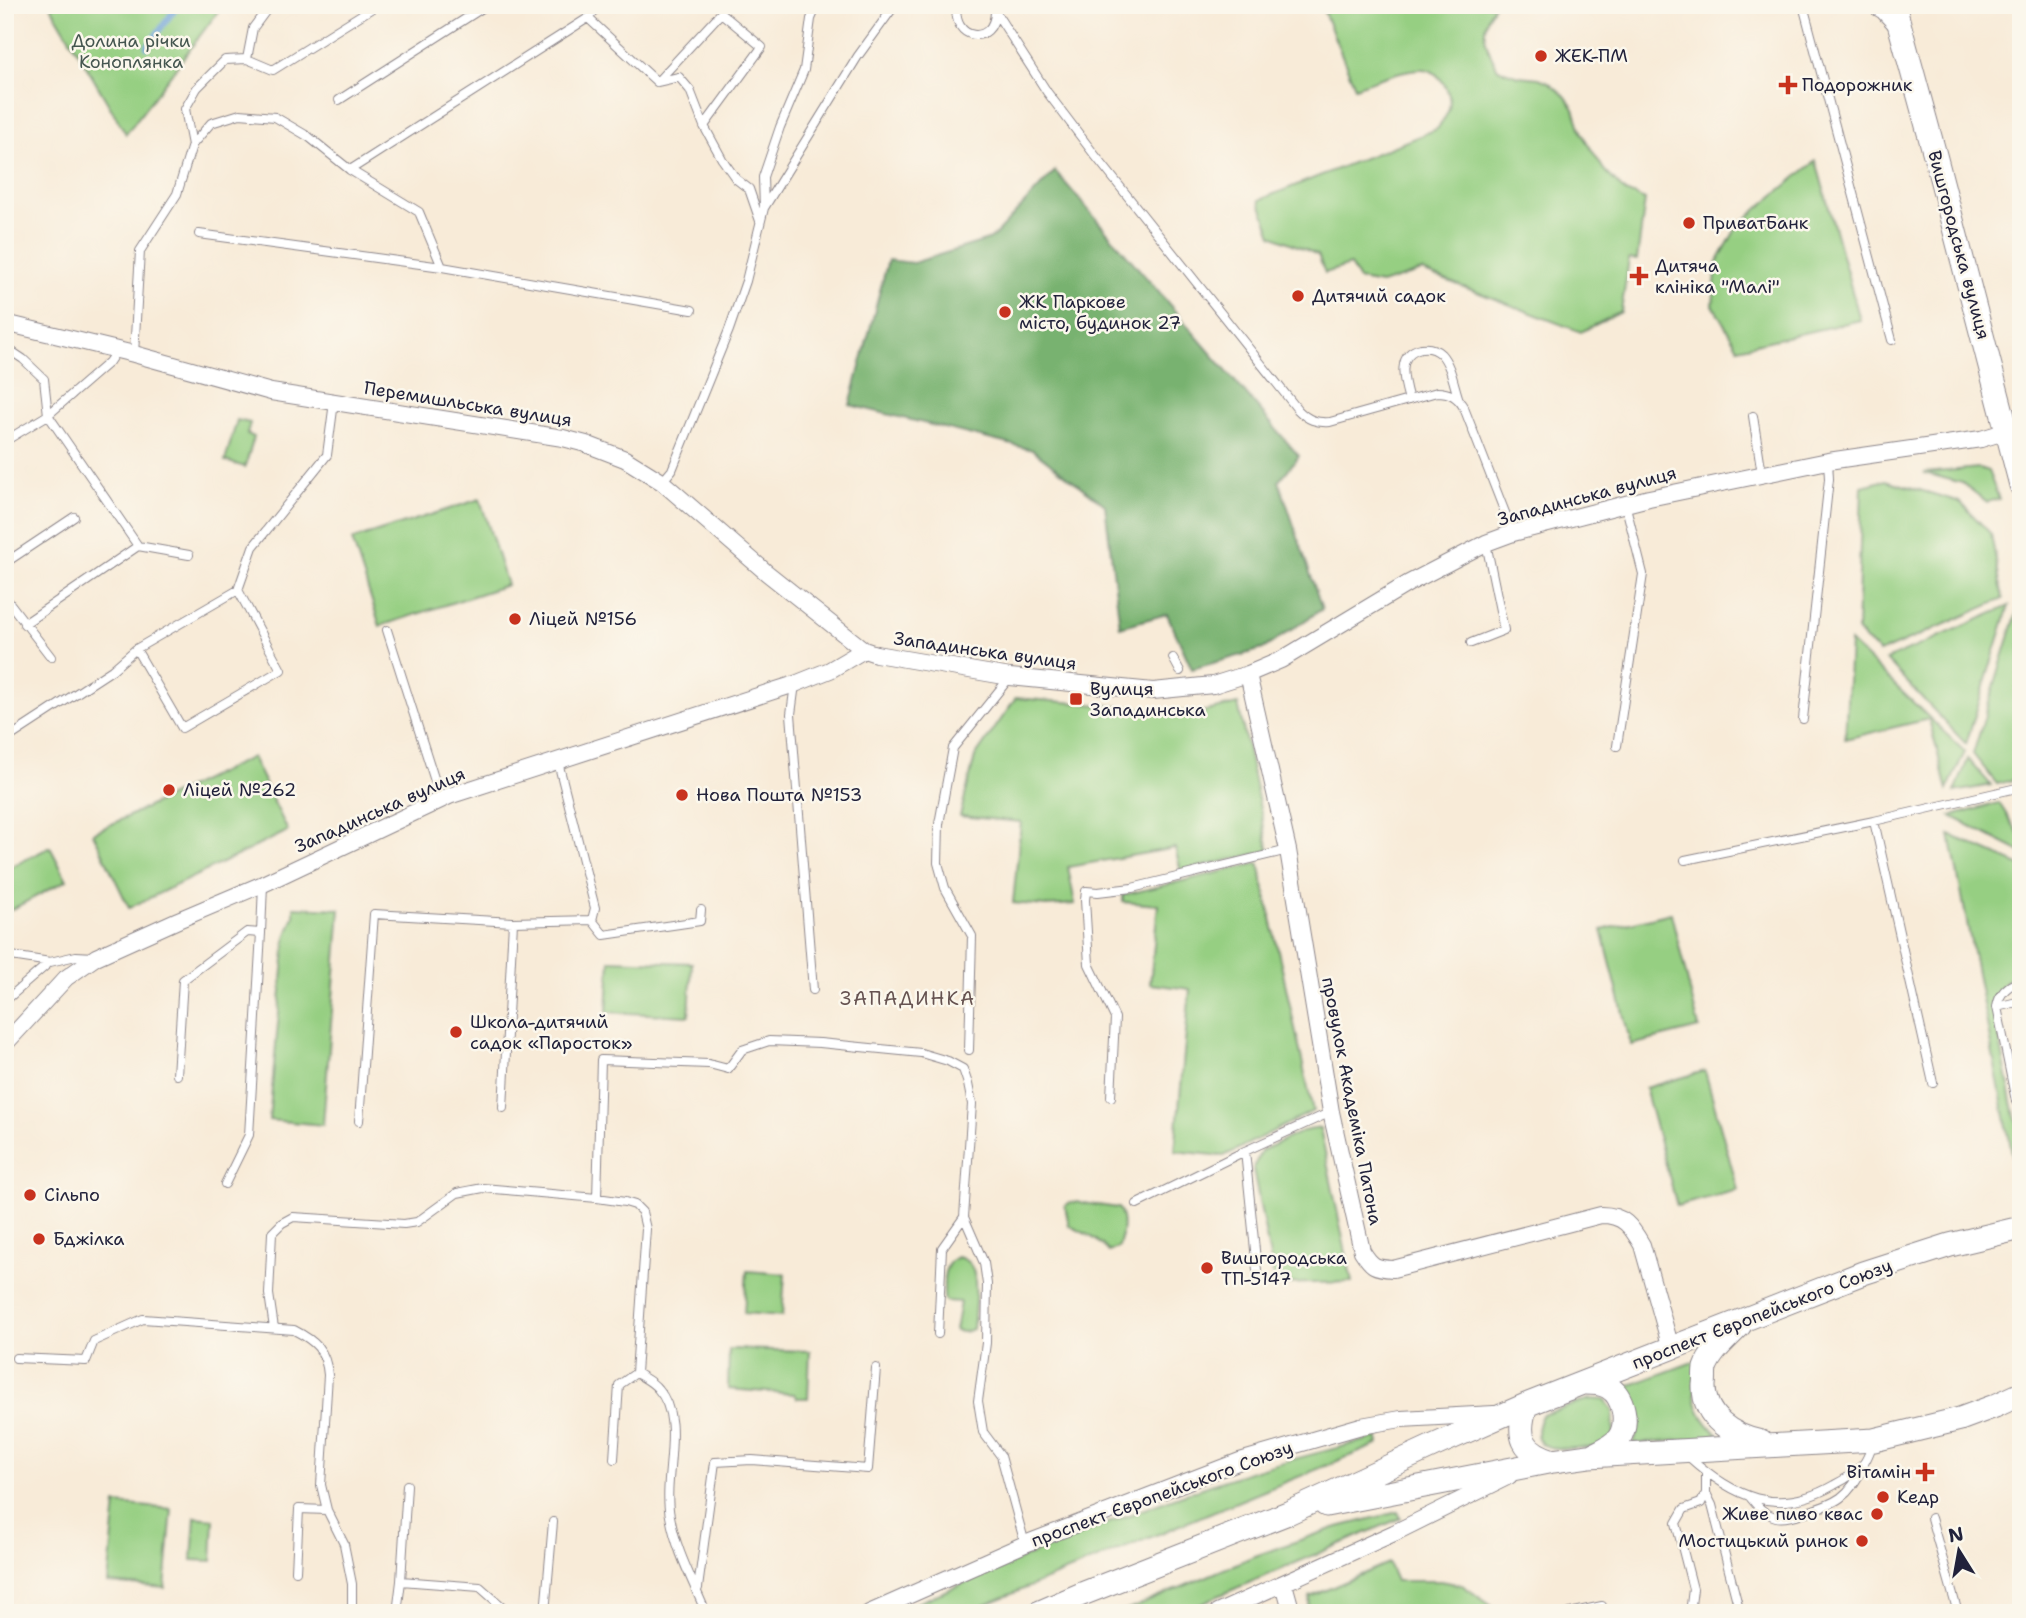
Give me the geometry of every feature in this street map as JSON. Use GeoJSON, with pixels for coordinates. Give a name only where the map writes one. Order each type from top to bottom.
{"type":"FeatureCollection","features":[{"type":"Feature","properties":{"kind":"main road","name":"Вишгородська вулиця"},"geometry":{"type":"LineString","coordinates":[[1894,5],[2014,430],[2021,485]]}},
{"type":"Feature","properties":{"kind":"main road","name":"проспект Європейського Союзу"},"geometry":{"type":"LineString","coordinates":[[1038,1613],[1288,1513],[1517,1410],[1671,1348],[1863,1273],[1950,1245],[2021,1228]]}},
{"type":"Feature","properties":{"kind":"main road"},"geometry":{"type":"LineString","coordinates":[[1744,1320],[1717,1349],[1705,1369],[1704,1394],[1712,1414],[1731,1432],[1777,1446]]}},
{"type":"Feature","properties":{"kind":"main road"},"geometry":{"type":"LineString","coordinates":[[1586,1383],[1608,1387],[1618,1395],[1624,1411],[1619,1438],[1609,1447],[1589,1457]]}},
{"type":"Feature","properties":{"kind":"main road","name":"проспект Європейського Союзу"},"geometry":{"type":"LineString","coordinates":[[1288,1513],[1553,1461],[1874,1440],[1960,1419],[2021,1394]]}},
{"type":"Feature","properties":{"kind":"main road"},"geometry":{"type":"LineString","coordinates":[[1517,1410],[1524,1441],[1529,1450],[1537,1456],[1553,1461]]}},
{"type":"Feature","properties":{"kind":"street","name":"Перемишльська вулиця"},"geometry":{"type":"LineString","coordinates":[[5,323],[134,354],[271,392],[586,444],[625,459],[662,482],[766,573],[864,650]]}},
{"type":"Feature","properties":{"kind":"street","name":"Западинська вулиця"},"geometry":{"type":"LineString","coordinates":[[5,1044],[66,978],[96,957],[263,884],[441,800],[795,684],[830,670],[864,650],[1010,677],[1153,691],[1213,685],[1281,660],[1409,583],[1486,543],[1513,533],[1626,503],[1762,474],[1828,461],[1981,439],[2014,430]]}},
{"type":"Feature","properties":{"kind":"street","name":"провулок Академіка Патона"},"geometry":{"type":"LineString","coordinates":[[1248,674],[1287,850],[1331,1112],[1362,1251],[1369,1263],[1377,1268],[1393,1269],[1601,1215],[1615,1215],[1635,1232],[1642,1245],[1671,1348]]}},
{"type":"Feature","properties":{"kind":"street","name":"проспект Європейського Союзу"},"geometry":{"type":"LineString","coordinates":[[869,1613],[1026,1544],[1240,1461],[1361,1426],[1401,1419],[1517,1410]]}},
{"type":"Feature","properties":{"kind":"street","name":"проспект Європейського Союзу"},"geometry":{"type":"LineString","coordinates":[[1217,1613],[1394,1533],[1529,1466]]}},
{"type":"Feature","properties":{"kind":"street"},"geometry":{"type":"LineString","coordinates":[[1283,1584],[1292,1613]]}},
{"type":"Feature","properties":{"kind":"lane"},"geometry":{"type":"LineString","coordinates":[[247,60],[253,28],[270,5]]}},
{"type":"Feature","properties":{"kind":"lane"},"geometry":{"type":"LineString","coordinates":[[192,145],[185,109],[197,88],[225,60],[247,60],[273,70],[377,5]]}},
{"type":"Feature","properties":{"kind":"lane"},"geometry":{"type":"LineString","coordinates":[[339,100],[487,5]]}},
{"type":"Feature","properties":{"kind":"lane"},"geometry":{"type":"LineString","coordinates":[[350,170],[588,18],[600,5]]}},
{"type":"Feature","properties":{"kind":"lane"},"geometry":{"type":"LineString","coordinates":[[662,482],[672,470],[746,281],[764,208],[763,177],[804,70],[811,19],[817,5]]}},
{"type":"Feature","properties":{"kind":"lane"},"geometry":{"type":"LineString","coordinates":[[764,208],[858,56],[895,5]]}},
{"type":"Feature","properties":{"kind":"lane"},"geometry":{"type":"LineString","coordinates":[[957,5],[958,24],[964,32],[973,35],[984,33],[991,28],[995,21],[993,8]]}},
{"type":"Feature","properties":{"kind":"lane"},"geometry":{"type":"LineString","coordinates":[[1804,5],[1892,340]]}},
{"type":"Feature","properties":{"kind":"lane"},"geometry":{"type":"LineString","coordinates":[[1866,5],[1881,14],[1903,37]]}},
{"type":"Feature","properties":{"kind":"lane"},"geometry":{"type":"LineString","coordinates":[[993,8],[1047,92],[1094,154],[1305,417],[1313,421],[1330,422],[1445,392],[1459,400]]}},
{"type":"Feature","properties":{"kind":"lane"},"geometry":{"type":"LineString","coordinates":[[657,82],[721,13],[762,47],[704,126]]}},
{"type":"Feature","properties":{"kind":"lane"},"geometry":{"type":"LineString","coordinates":[[588,18],[657,82]]}},
{"type":"Feature","properties":{"kind":"lane"},"geometry":{"type":"LineString","coordinates":[[657,82],[679,77],[690,90],[704,126],[722,159],[736,179],[749,188],[761,224]]}},
{"type":"Feature","properties":{"kind":"lane"},"geometry":{"type":"LineString","coordinates":[[134,354],[140,251],[177,194],[192,145],[211,123],[240,114],[275,117],[309,137],[350,170],[419,212],[442,267]]}},
{"type":"Feature","properties":{"kind":"lane"},"geometry":{"type":"LineString","coordinates":[[199,234],[442,267],[692,310]]}},
{"type":"Feature","properties":{"kind":"lane"},"geometry":{"type":"LineString","coordinates":[[5,347],[23,359],[44,379],[48,415],[138,545],[189,555]]}},
{"type":"Feature","properties":{"kind":"lane"},"geometry":{"type":"LineString","coordinates":[[1409,400],[1403,365],[1415,350],[1424,347],[1435,349],[1447,363],[1459,400],[1513,533]]}},
{"type":"Feature","properties":{"kind":"lane"},"geometry":{"type":"LineString","coordinates":[[5,442],[48,415],[109,362],[117,350]]}},
{"type":"Feature","properties":{"kind":"lane"},"geometry":{"type":"LineString","coordinates":[[5,740],[112,670],[136,649],[238,590],[253,547],[327,455],[334,402]]}},
{"type":"Feature","properties":{"kind":"lane"},"geometry":{"type":"LineString","coordinates":[[1753,416],[1762,474]]}},
{"type":"Feature","properties":{"kind":"lane"},"geometry":{"type":"LineString","coordinates":[[1803,719],[1829,479],[1828,461]]}},
{"type":"Feature","properties":{"kind":"lane"},"geometry":{"type":"LineString","coordinates":[[1617,746],[1643,574],[1626,503]]}},
{"type":"Feature","properties":{"kind":"lane"},"geometry":{"type":"LineString","coordinates":[[5,562],[75,517]]}},
{"type":"Feature","properties":{"kind":"lane"},"geometry":{"type":"LineString","coordinates":[[1471,643],[1504,631],[1486,543]]}},
{"type":"Feature","properties":{"kind":"lane"},"geometry":{"type":"LineString","coordinates":[[24,624],[138,545]]}},
{"type":"Feature","properties":{"kind":"lane"},"geometry":{"type":"LineString","coordinates":[[136,649],[182,728],[281,670],[238,590]]}},
{"type":"Feature","properties":{"kind":"lane"},"geometry":{"type":"LineString","coordinates":[[5,597],[51,657]]}},
{"type":"Feature","properties":{"kind":"lane"},"geometry":{"type":"LineString","coordinates":[[387,630],[441,800]]}},
{"type":"Feature","properties":{"kind":"lane"},"geometry":{"type":"LineString","coordinates":[[1173,658],[1180,671]]}},
{"type":"Feature","properties":{"kind":"lane"},"geometry":{"type":"LineString","coordinates":[[968,1050],[972,936],[945,888],[938,863],[939,824],[953,748],[1010,677]]}},
{"type":"Feature","properties":{"kind":"lane"},"geometry":{"type":"LineString","coordinates":[[795,684],[791,714],[813,990]]}},
{"type":"Feature","properties":{"kind":"lane"},"geometry":{"type":"LineString","coordinates":[[558,762],[595,908],[592,920]]}},
{"type":"Feature","properties":{"kind":"lane"},"geometry":{"type":"LineString","coordinates":[[1685,860],[2021,787]]}},
{"type":"Feature","properties":{"kind":"lane"},"geometry":{"type":"LineString","coordinates":[[1874,821],[1933,1083]]}},
{"type":"Feature","properties":{"kind":"lane"},"geometry":{"type":"LineString","coordinates":[[1111,1097],[1115,1018],[1089,964],[1086,891],[1132,888],[1287,850]]}},
{"type":"Feature","properties":{"kind":"lane"},"geometry":{"type":"LineString","coordinates":[[225,1184],[248,1135],[263,884]]}},
{"type":"Feature","properties":{"kind":"lane"},"geometry":{"type":"LineString","coordinates":[[592,920],[604,934],[700,921],[701,910]]}},
{"type":"Feature","properties":{"kind":"lane"},"geometry":{"type":"LineString","coordinates":[[359,1121],[374,914],[513,922],[592,920]]}},
{"type":"Feature","properties":{"kind":"lane"},"geometry":{"type":"LineString","coordinates":[[503,1108],[513,922]]}},
{"type":"Feature","properties":{"kind":"lane"},"geometry":{"type":"LineString","coordinates":[[177,1075],[183,980],[247,932],[261,933]]}},
{"type":"Feature","properties":{"kind":"lane"},"geometry":{"type":"LineString","coordinates":[[5,955],[50,962],[76,956],[96,957]]}},
{"type":"Feature","properties":{"kind":"lane"},"geometry":{"type":"LineString","coordinates":[[5,1001],[50,962]]}},
{"type":"Feature","properties":{"kind":"lane"},"geometry":{"type":"LineString","coordinates":[[2021,981],[2007,988],[1999,998],[1997,1007],[2016,1101],[2021,1110]]}},
{"type":"Feature","properties":{"kind":"lane"},"geometry":{"type":"LineString","coordinates":[[1997,1007],[2021,1001]]}},
{"type":"Feature","properties":{"kind":"lane"},"geometry":{"type":"LineString","coordinates":[[597,1198],[601,1060],[709,1064],[728,1069],[742,1050],[769,1041],[921,1053],[948,1061],[963,1069],[972,1104],[964,1217],[984,1264],[987,1284],[986,1343],[978,1401],[983,1432],[1001,1456],[1026,1544]]}},
{"type":"Feature","properties":{"kind":"lane"},"geometry":{"type":"LineString","coordinates":[[1137,1205],[1331,1112]]}},
{"type":"Feature","properties":{"kind":"lane"},"geometry":{"type":"LineString","coordinates":[[1245,1151],[1257,1270]]}},
{"type":"Feature","properties":{"kind":"lane"},"geometry":{"type":"LineString","coordinates":[[274,1328],[269,1294],[272,1233],[293,1217],[404,1224],[418,1222],[457,1194],[483,1188],[597,1198],[635,1205],[642,1212],[646,1229],[636,1373]]}},
{"type":"Feature","properties":{"kind":"lane"},"geometry":{"type":"LineString","coordinates":[[938,1334],[942,1248],[964,1217]]}},
{"type":"Feature","properties":{"kind":"lane"},"geometry":{"type":"LineString","coordinates":[[16,1358],[86,1361],[94,1341],[143,1319],[294,1330],[309,1338],[320,1348],[327,1361],[321,1485],[323,1500],[344,1544],[352,1584],[352,1613]]}},
{"type":"Feature","properties":{"kind":"lane"},"geometry":{"type":"LineString","coordinates":[[697,1591],[715,1462],[752,1460],[868,1469],[876,1368]]}},
{"type":"Feature","properties":{"kind":"lane"},"geometry":{"type":"LineString","coordinates":[[614,1459],[619,1385],[636,1373]]}},
{"type":"Feature","properties":{"kind":"lane"},"geometry":{"type":"LineString","coordinates":[[636,1373],[657,1387],[671,1412],[667,1497],[669,1512],[680,1555],[706,1613]]}},
{"type":"Feature","properties":{"kind":"lane"},"geometry":{"type":"LineString","coordinates":[[1750,1497],[1761,1511],[1774,1517],[1793,1516],[1825,1507],[1854,1486],[1874,1440]]}},
{"type":"Feature","properties":{"kind":"lane"},"geometry":{"type":"LineString","coordinates":[[1684,1451],[1706,1473],[1750,1497],[1776,1503],[1820,1493],[1865,1462]]}},
{"type":"Feature","properties":{"kind":"lane"},"geometry":{"type":"LineString","coordinates":[[1690,1613],[1693,1590],[1676,1524],[1684,1509],[1701,1503],[1706,1493],[1706,1473]]}},
{"type":"Feature","properties":{"kind":"lane"},"geometry":{"type":"LineString","coordinates":[[397,1613],[407,1485]]}},
{"type":"Feature","properties":{"kind":"lane"},"geometry":{"type":"LineString","coordinates":[[1706,1493],[1712,1505],[1740,1613]]}},
{"type":"Feature","properties":{"kind":"lane"},"geometry":{"type":"LineString","coordinates":[[296,1571],[299,1509],[327,1510]]}},
{"type":"Feature","properties":{"kind":"lane"},"geometry":{"type":"LineString","coordinates":[[1931,1518],[1958,1613]]}},
{"type":"Feature","properties":{"kind":"lane"},"geometry":{"type":"LineString","coordinates":[[545,1613],[553,1522]]}},
{"type":"Feature","properties":{"kind":"lane"},"geometry":{"type":"LineString","coordinates":[[401,1581],[480,1587],[506,1611],[523,1613]]}},
{"type":"Feature","properties":{"kind":"lane"},"geometry":{"type":"LineString","coordinates":[[1570,1613],[1602,1606]]}},
{"type":"Feature","properties":{"kind":"green space","name":"Долина річки Коноплянка"},"geometry":{"type":"Polygon","coordinates":[[[50,5],[223,5],[126,134],[50,5]]]}},
{"type":"Feature","properties":{"kind":"green space"},"geometry":{"type":"Polygon","coordinates":[[[1321,5],[1494,5],[1486,22],[1485,37],[1498,69],[1549,82],[1566,97],[1574,109],[1582,134],[1604,170],[1625,192],[1645,200],[1637,260],[1629,259],[1621,312],[1581,332],[1422,271],[1381,284],[1359,280],[1350,265],[1325,273],[1318,255],[1272,235],[1259,200],[1437,129],[1450,106],[1444,84],[1429,70],[1403,72],[1355,87],[1321,5]]]}},
{"type":"Feature","properties":{"kind":"green space"},"geometry":{"type":"Polygon","coordinates":[[[1816,161],[1860,320],[1738,348],[1713,305],[1717,263],[1738,225],[1816,161]]]}},
{"type":"Feature","properties":{"kind":"green space"},"geometry":{"type":"Polygon","coordinates":[[[1055,171],[1299,456],[1279,481],[1322,609],[1263,649],[1192,669],[1167,614],[1120,627],[1105,505],[1033,450],[850,405],[888,260],[913,263],[991,239],[1055,171]]]}},
{"type":"Feature","properties":{"kind":"green space"},"geometry":{"type":"Polygon","coordinates":[[[237,420],[250,423],[247,434],[254,437],[245,467],[225,461],[237,420]]]}},
{"type":"Feature","properties":{"kind":"green space"},"geometry":{"type":"Polygon","coordinates":[[[1979,468],[1988,471],[1999,499],[1987,502],[1962,483],[1924,473],[1979,468]]]}},
{"type":"Feature","properties":{"kind":"green space"},"geometry":{"type":"Polygon","coordinates":[[[1886,480],[1960,502],[1991,534],[2003,599],[1879,653],[1857,631],[1862,486],[1886,480]]]}},
{"type":"Feature","properties":{"kind":"green space"},"geometry":{"type":"Polygon","coordinates":[[[480,499],[507,585],[380,626],[352,540],[480,499]]]}},
{"type":"Feature","properties":{"kind":"green space"},"geometry":{"type":"Polygon","coordinates":[[[2009,606],[1966,744],[1886,660],[2009,606]]]}},
{"type":"Feature","properties":{"kind":"green space"},"geometry":{"type":"Polygon","coordinates":[[[2018,609],[2021,621],[2021,778],[1997,784],[1973,754],[2018,609]]]}},
{"type":"Feature","properties":{"kind":"green space"},"geometry":{"type":"Polygon","coordinates":[[[1850,642],[1965,752],[1947,790],[1929,719],[1845,739],[1850,642]]]}},
{"type":"Feature","properties":{"kind":"green space"},"geometry":{"type":"Polygon","coordinates":[[[1016,698],[1197,713],[1238,704],[1269,851],[1181,871],[1175,848],[1068,867],[1075,904],[1046,906],[1013,903],[1021,822],[960,816],[975,757],[1016,698]]]}},
{"type":"Feature","properties":{"kind":"green space"},"geometry":{"type":"Polygon","coordinates":[[[252,757],[288,831],[129,908],[93,833],[252,757]]]}},
{"type":"Feature","properties":{"kind":"green space"},"geometry":{"type":"Polygon","coordinates":[[[1968,759],[1991,785],[1955,792],[1968,759]]]}},
{"type":"Feature","properties":{"kind":"green space"},"geometry":{"type":"Polygon","coordinates":[[[1999,803],[2021,837],[2021,852],[1951,816],[1999,803]]]}},
{"type":"Feature","properties":{"kind":"green space"},"geometry":{"type":"Polygon","coordinates":[[[1950,835],[2021,866],[2021,975],[2002,985],[1993,1005],[2015,1117],[2021,1127],[2021,1189],[2019,1189],[1950,835]]]}},
{"type":"Feature","properties":{"kind":"green space"},"geometry":{"type":"Polygon","coordinates":[[[50,847],[67,880],[9,911],[5,903],[5,870],[50,847]]]}},
{"type":"Feature","properties":{"kind":"green space"},"geometry":{"type":"Polygon","coordinates":[[[1259,863],[1313,1111],[1224,1156],[1175,1151],[1190,989],[1150,984],[1158,905],[1123,902],[1123,895],[1259,863]]]}},
{"type":"Feature","properties":{"kind":"green space"},"geometry":{"type":"Polygon","coordinates":[[[294,907],[340,909],[323,1125],[269,1120],[286,937],[294,916],[294,907]]]}},
{"type":"Feature","properties":{"kind":"green space"},"geometry":{"type":"Polygon","coordinates":[[[1671,913],[1699,1028],[1631,1045],[1602,930],[1671,913]]]}},
{"type":"Feature","properties":{"kind":"green space"},"geometry":{"type":"Polygon","coordinates":[[[610,960],[692,963],[689,1016],[607,1012],[610,960]]]}},
{"type":"Feature","properties":{"kind":"green space"},"geometry":{"type":"Polygon","coordinates":[[[1705,1071],[1738,1190],[1677,1206],[1645,1088],[1705,1071]]]}},
{"type":"Feature","properties":{"kind":"green space"},"geometry":{"type":"Polygon","coordinates":[[[1320,1128],[1352,1282],[1275,1284],[1253,1169],[1261,1151],[1303,1131],[1320,1128]]]}},
{"type":"Feature","properties":{"kind":"green space"},"geometry":{"type":"Polygon","coordinates":[[[1076,1202],[1118,1208],[1123,1222],[1119,1247],[1109,1252],[1095,1239],[1069,1225],[1065,1206],[1076,1202]]]}},
{"type":"Feature","properties":{"kind":"green space"},"geometry":{"type":"Polygon","coordinates":[[[957,1257],[970,1264],[975,1279],[973,1329],[964,1332],[955,1331],[960,1302],[945,1301],[944,1297],[946,1269],[957,1257]]]}},
{"type":"Feature","properties":{"kind":"green space"},"geometry":{"type":"Polygon","coordinates":[[[747,1271],[785,1274],[782,1316],[744,1313],[747,1271]]]}},
{"type":"Feature","properties":{"kind":"green space"},"geometry":{"type":"Polygon","coordinates":[[[729,1349],[810,1351],[808,1398],[797,1398],[794,1394],[728,1389],[729,1349]]]}},
{"type":"Feature","properties":{"kind":"green space"},"geometry":{"type":"Polygon","coordinates":[[[1698,1360],[1696,1402],[1704,1419],[1720,1437],[1633,1444],[1641,1420],[1639,1408],[1623,1388],[1698,1360]]]}},
{"type":"Feature","properties":{"kind":"green space"},"geometry":{"type":"Polygon","coordinates":[[[1590,1399],[1605,1400],[1613,1410],[1614,1436],[1600,1446],[1588,1448],[1550,1447],[1539,1440],[1537,1434],[1542,1415],[1590,1399]]]}},
{"type":"Feature","properties":{"kind":"green space"},"geometry":{"type":"Polygon","coordinates":[[[1378,1437],[1379,1444],[965,1613],[894,1613],[1065,1540],[1196,1490],[1274,1465],[1378,1437]]]}},
{"type":"Feature","properties":{"kind":"green space"},"geometry":{"type":"Polygon","coordinates":[[[116,1504],[172,1509],[165,1588],[108,1583],[116,1504]]]}},
{"type":"Feature","properties":{"kind":"green space"},"geometry":{"type":"Polygon","coordinates":[[[1398,1512],[1401,1518],[1178,1613],[1121,1613],[1252,1557],[1334,1528],[1398,1512]]]}},
{"type":"Feature","properties":{"kind":"green space"},"geometry":{"type":"Polygon","coordinates":[[[195,1517],[214,1519],[212,1561],[192,1560],[195,1517]]]}},
{"type":"Feature","properties":{"kind":"green space"},"geometry":{"type":"Polygon","coordinates":[[[1388,1563],[1396,1581],[1440,1581],[1462,1585],[1499,1611],[1308,1613],[1310,1597],[1388,1563]]]}},
{"type":"Feature","properties":{"kind":"waterway"},"geometry":{"type":"LineString","coordinates":[[147,47],[178,5]]}},
{"type":"Feature","properties":{"kind":"place","name":"ЖЕК-ПМ"},"geometry":{"type":"Point","coordinates":[1541,56]}},
{"type":"Feature","properties":{"kind":"place","name":"Подорожник"},"geometry":{"type":"Point","coordinates":[1788,85]}},
{"type":"Feature","properties":{"kind":"place","name":"ПриватБанк"},"geometry":{"type":"Point","coordinates":[1689,223]}},
{"type":"Feature","properties":{"kind":"place","name":"Дитяча клініка \"Малі\""},"geometry":{"type":"Point","coordinates":[1639,276]}},
{"type":"Feature","properties":{"kind":"place","name":"Дитячий садок"},"geometry":{"type":"Point","coordinates":[1298,296]}},
{"type":"Feature","properties":{"kind":"place","name":"ЖК Паркове місто, будинок 27"},"geometry":{"type":"Point","coordinates":[1005,312]}},
{"type":"Feature","properties":{"kind":"place","name":"Ліцей №156"},"geometry":{"type":"Point","coordinates":[515,619]}},
{"type":"Feature","properties":{"kind":"place","name":"Вулиця Западинська"},"geometry":{"type":"Point","coordinates":[1076,699]}},
{"type":"Feature","properties":{"kind":"place","name":"Ліцей №262"},"geometry":{"type":"Point","coordinates":[169,790]}},
{"type":"Feature","properties":{"kind":"place","name":"Нова Пошта №153"},"geometry":{"type":"Point","coordinates":[682,795]}},
{"type":"Feature","properties":{"kind":"place","name":"Школа-дитячий садок «Паросток»"},"geometry":{"type":"Point","coordinates":[456,1032]}},
{"type":"Feature","properties":{"kind":"place","name":"Сільпо"},"geometry":{"type":"Point","coordinates":[30,1195]}},
{"type":"Feature","properties":{"kind":"place","name":"Бджілка"},"geometry":{"type":"Point","coordinates":[39,1239]}},
{"type":"Feature","properties":{"kind":"place","name":"Вишгородська ТП-5147"},"geometry":{"type":"Point","coordinates":[1207,1268]}},
{"type":"Feature","properties":{"kind":"place","name":"Вітамін"},"geometry":{"type":"Point","coordinates":[1925,1472]}},
{"type":"Feature","properties":{"kind":"place","name":"Кедр"},"geometry":{"type":"Point","coordinates":[1883,1497]}},
{"type":"Feature","properties":{"kind":"place","name":"Живе пиво квас"},"geometry":{"type":"Point","coordinates":[1877,1514]}},
{"type":"Feature","properties":{"kind":"place","name":"Мостицький ринок"},"geometry":{"type":"Point","coordinates":[1862,1541]}},
{"type":"Feature","properties":{"kind":"district","name":"ЗАПАДИНКА"},"geometry":{"type":"Point","coordinates":[908,998]}}]}
